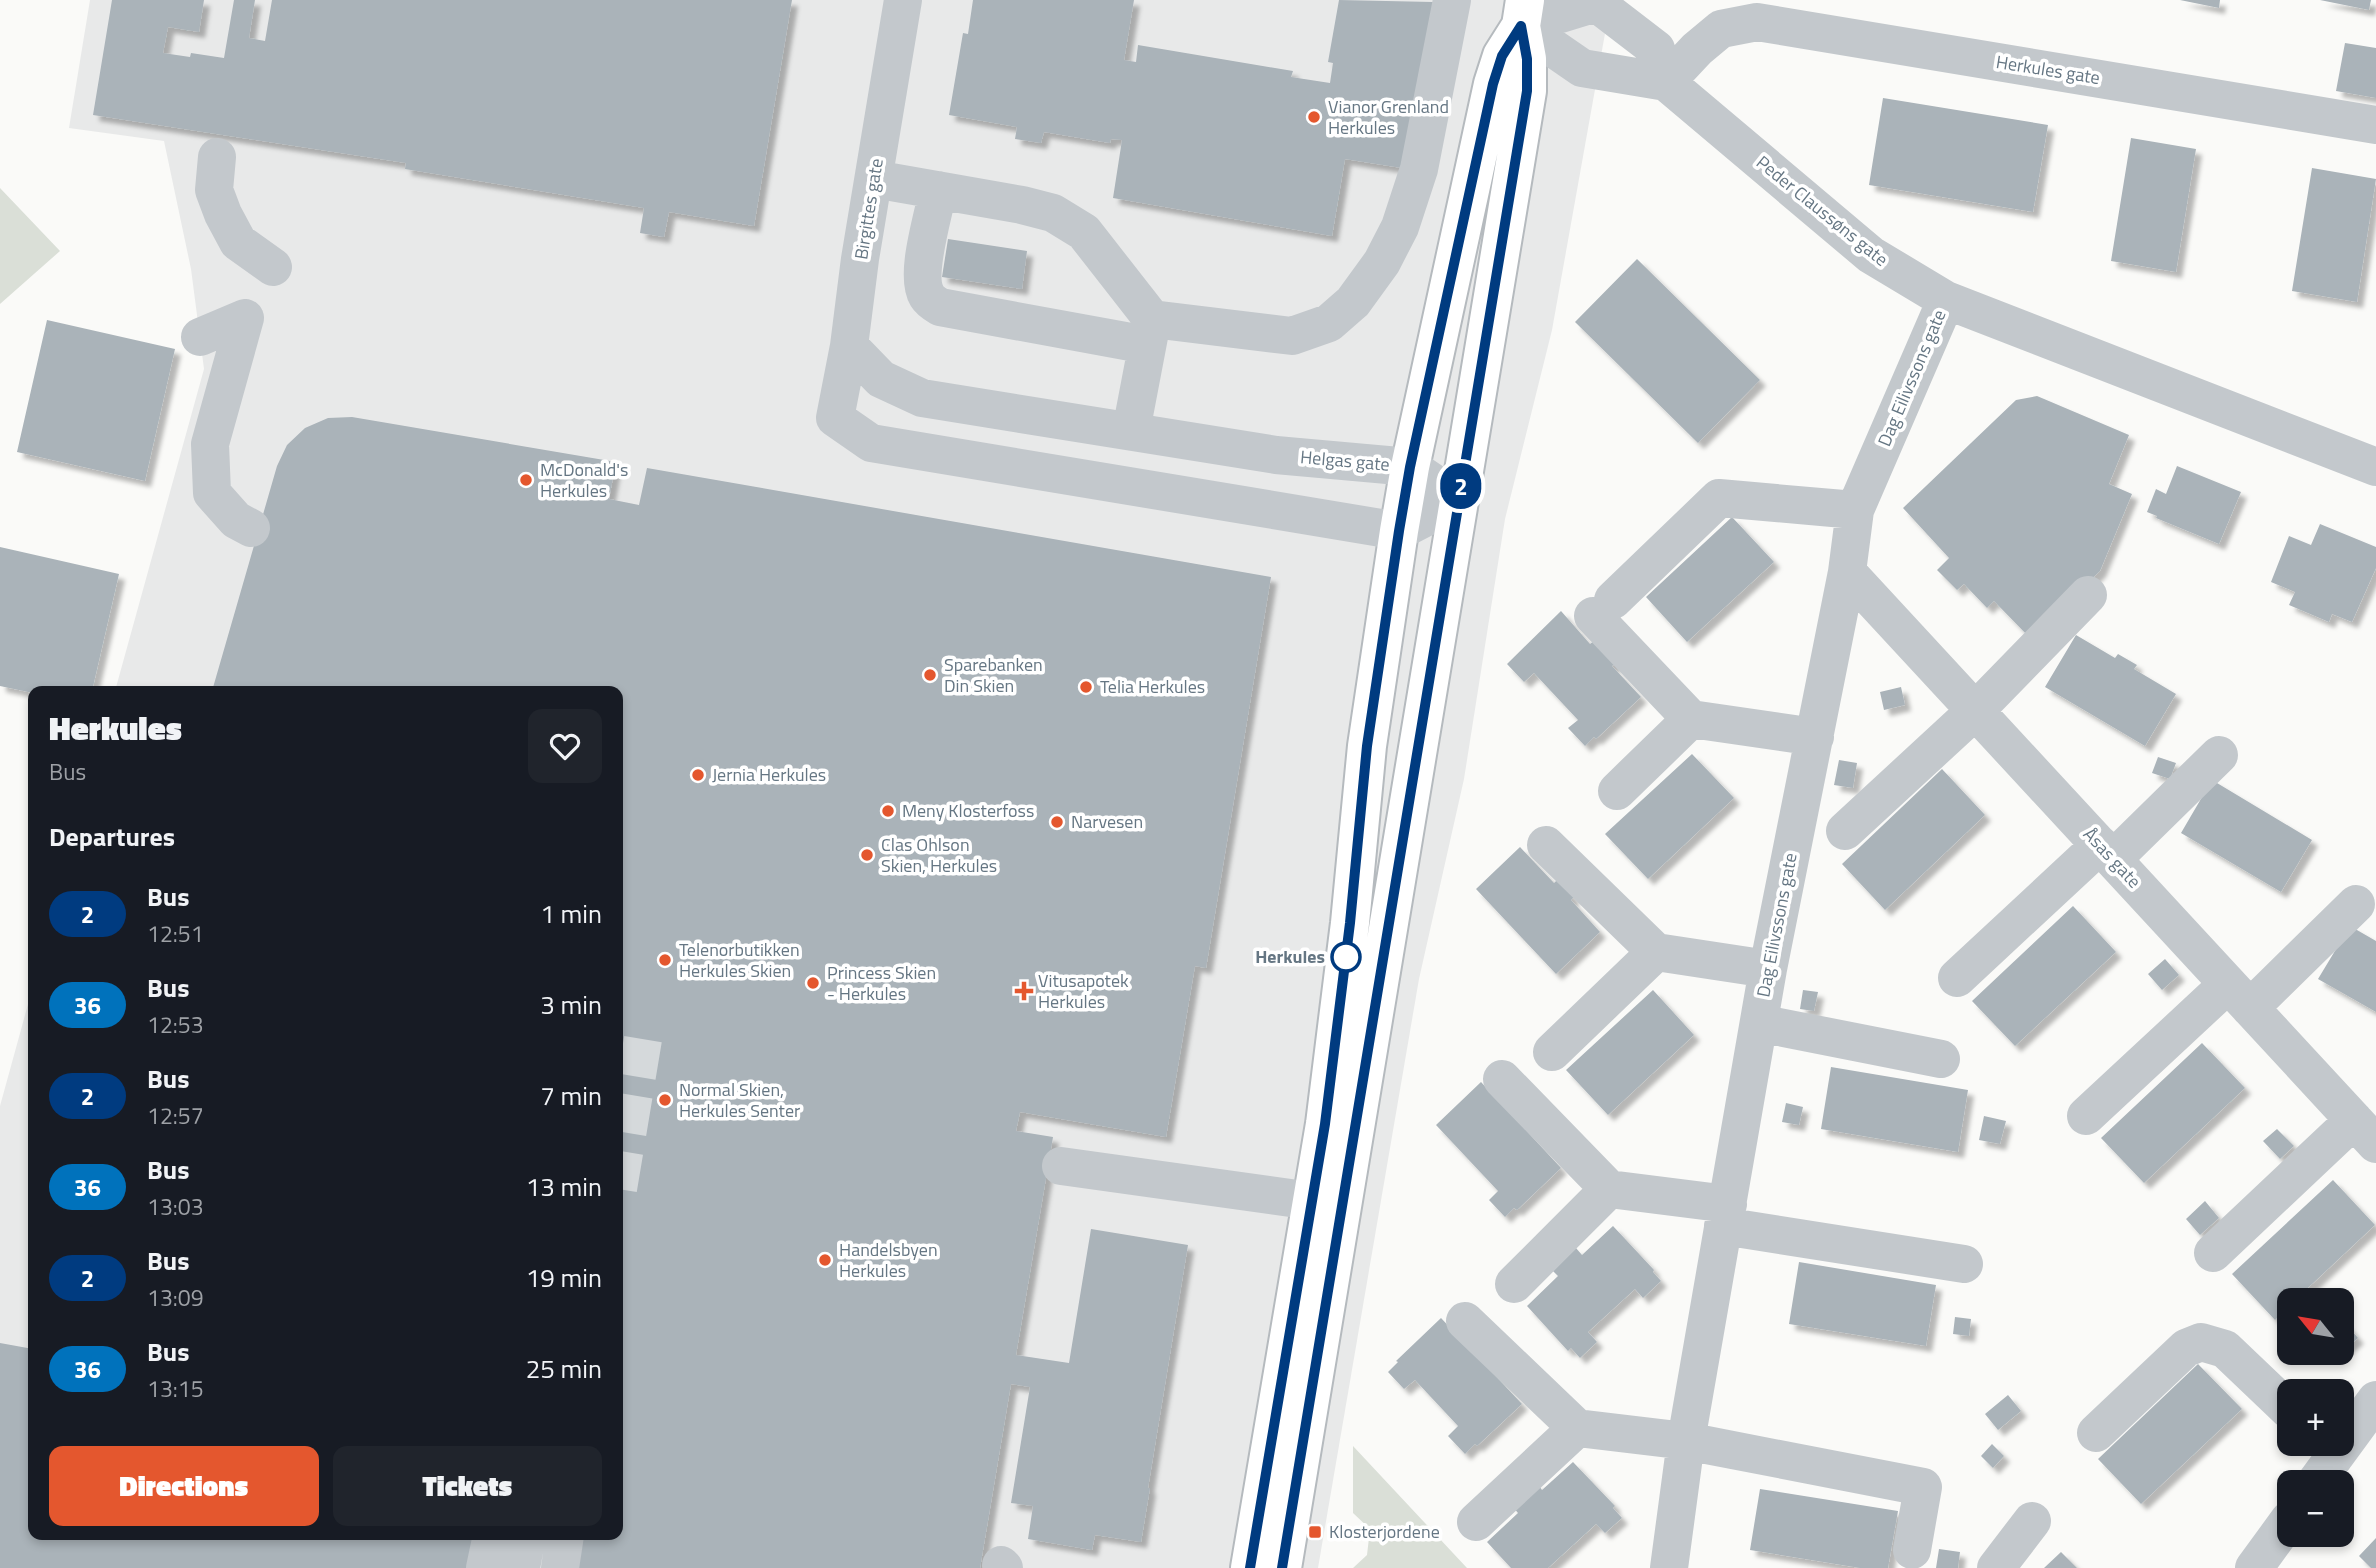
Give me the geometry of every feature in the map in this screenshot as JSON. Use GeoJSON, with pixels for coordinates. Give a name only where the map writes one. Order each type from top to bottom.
{"type":"FeatureCollection","features":[{"type":"Feature","properties":{"kind":"main road"},"geometry":{"type":"LineString","coordinates":[[1250,1568],[1312,1201],[1347,949],[1367,746],[1410,467],[1493,84],[1502,56],[1523,13]]}},
{"type":"Feature","properties":{"kind":"main road"},"geometry":{"type":"LineString","coordinates":[[1282,1568],[1527,91],[1523,13]]}},
{"type":"Feature","properties":{"kind":"street","name":"Birgittes gate"},"geometry":{"type":"LineString","coordinates":[[903,0],[849,346],[835,418],[871,443],[1399,531]]}},
{"type":"Feature","properties":{"kind":"street"},"geometry":{"type":"LineString","coordinates":[[938,190],[923,267],[923,286],[928,299],[940,307],[1150,332],[1292,336],[1329,323],[1353,302],[1382,262],[1404,215],[1419,169],[1452,0]]}},
{"type":"Feature","properties":{"kind":"street"},"geometry":{"type":"LineString","coordinates":[[1596,3],[1656,49],[1666,82],[1582,68],[1523,13],[1596,3]]}},
{"type":"Feature","properties":{"kind":"street","name":"Herkules gate"},"geometry":{"type":"LineString","coordinates":[[1666,82],[1697,49],[1721,29],[1757,22],[2376,125]]}},
{"type":"Feature","properties":{"kind":"street","name":"Peder Claussøns gate"},"geometry":{"type":"LineString","coordinates":[[1666,82],[1871,255],[1946,300],[2376,467]]}},
{"type":"Feature","properties":{"kind":"street"},"geometry":{"type":"LineString","coordinates":[[217,157],[214,190],[223,214],[238,242],[273,267]]}},
{"type":"Feature","properties":{"kind":"street"},"geometry":{"type":"LineString","coordinates":[[874,179],[1054,213],[1084,232],[1150,332],[1131,431]]}},
{"type":"Feature","properties":{"kind":"street","name":"Dag Eilivssons gate"},"geometry":{"type":"LineString","coordinates":[[1669,1568],[1686,1441],[1768,969],[1847,572],[1855,510],[1946,300]]}},
{"type":"Feature","properties":{"kind":"street"},"geometry":{"type":"LineString","coordinates":[[200,337],[245,318],[210,444],[212,493],[236,520],[251,528]]}},
{"type":"Feature","properties":{"kind":"street","name":"Helgas gate"},"geometry":{"type":"LineString","coordinates":[[849,346],[881,379],[922,398],[1276,455],[1410,467],[1459,500]]}},
{"type":"Feature","properties":{"kind":"street"},"geometry":{"type":"LineString","coordinates":[[1815,737],[1691,719],[1603,608],[1719,498],[1855,510]]}},
{"type":"Feature","properties":{"kind":"street"},"geometry":{"type":"LineString","coordinates":[[1399,531],[1459,500]]}},
{"type":"Feature","properties":{"kind":"street","name":"Åsas gate"},"geometry":{"type":"LineString","coordinates":[[1847,572],[2370,1136]]}},
{"type":"Feature","properties":{"kind":"street"},"geometry":{"type":"LineString","coordinates":[[1845,831],[1975,710],[2088,595]]}},
{"type":"Feature","properties":{"kind":"street"},"geometry":{"type":"LineString","coordinates":[[1617,791],[1691,719]]}},
{"type":"Feature","properties":{"kind":"street"},"geometry":{"type":"LineString","coordinates":[[1957,978],[2219,755]]}},
{"type":"Feature","properties":{"kind":"street"},"geometry":{"type":"LineString","coordinates":[[1546,845],[1656,952],[1768,969]]}},
{"type":"Feature","properties":{"kind":"street"},"geometry":{"type":"LineString","coordinates":[[2086,1116],[2356,904]]}},
{"type":"Feature","properties":{"kind":"street"},"geometry":{"type":"LineString","coordinates":[[1552,1052],[1656,952]]}},
{"type":"Feature","properties":{"kind":"street"},"geometry":{"type":"LineString","coordinates":[[1759,1023],[1941,1059]]}},
{"type":"Feature","properties":{"kind":"street"},"geometry":{"type":"LineString","coordinates":[[1502,1079],[1609,1189],[1964,1264]]}},
{"type":"Feature","properties":{"kind":"street"},"geometry":{"type":"LineString","coordinates":[[2213,1253],[2370,1136]]}},
{"type":"Feature","properties":{"kind":"street"},"geometry":{"type":"LineString","coordinates":[[1061,1166],[1312,1201]]}},
{"type":"Feature","properties":{"kind":"street"},"geometry":{"type":"LineString","coordinates":[[1514,1284],[1609,1189]]}},
{"type":"Feature","properties":{"kind":"street"},"geometry":{"type":"LineString","coordinates":[[1465,1321],[1577,1428],[1686,1441],[1923,1487],[1912,1550]]}},
{"type":"Feature","properties":{"kind":"street"},"geometry":{"type":"LineString","coordinates":[[2096,1433],[2186,1348],[2201,1342],[2225,1349],[2277,1399]]}},
{"type":"Feature","properties":{"kind":"street"},"geometry":{"type":"LineString","coordinates":[[2326,1460],[2376,1400]]}},
{"type":"Feature","properties":{"kind":"street"},"geometry":{"type":"LineString","coordinates":[[1476,1522],[1577,1428]]}},
{"type":"Feature","properties":{"kind":"street"},"geometry":{"type":"LineString","coordinates":[[1996,1568],[2032,1521]]}},
{"type":"Feature","properties":{"kind":"street"},"geometry":{"type":"LineString","coordinates":[[2254,1568],[2277,1536]]}},
{"type":"Feature","properties":{"kind":"street"},"geometry":{"type":"LineString","coordinates":[[485,1568],[491,1540]]}},
{"type":"Feature","properties":{"kind":"street"},"geometry":{"type":"LineString","coordinates":[[521,1568],[526,1540]]}},
{"type":"Feature","properties":{"kind":"street"},"geometry":{"type":"LineString","coordinates":[[560,1568],[564,1540]]}},
{"type":"Feature","properties":{"kind":"shaded area"},"geometry":{"type":"Polygon","coordinates":[[[90,0],[1611,0],[1552,330],[1505,519],[1464,779],[1419,979],[1318,1568],[0,1568],[0,1106],[28,1004],[28,1540],[623,1540],[623,686],[116,686],[204,369],[191,269],[164,141],[69,128],[90,0]]]}},
{"type":"Feature","properties":{"kind":"shaded area"},"geometry":{"type":"Polygon","coordinates":[[[0,188],[60,251],[0,304],[0,188]]]}},
{"type":"Feature","properties":{"kind":"shaded area"},"geometry":{"type":"Polygon","coordinates":[[[1353,1446],[1467,1568],[1353,1568],[1367,1555],[1370,1529],[1353,1513],[1353,1446]]]}},
{"type":"Feature","properties":{"kind":"building"},"geometry":{"type":"Polygon","coordinates":[[[112,0],[204,0],[199,32],[168,27],[163,53],[190,57],[191,53],[224,58],[234,0],[255,0],[249,38],[265,41],[272,0],[792,0],[754,226],[669,212],[664,237],[640,233],[644,208],[405,169],[406,163],[93,115],[112,0]]]}},
{"type":"Feature","properties":{"kind":"building"},"geometry":{"type":"Polygon","coordinates":[[[973,0],[1134,0],[1124,60],[1136,62],[1138,45],[1293,71],[1291,77],[1330,83],[1333,63],[1328,62],[1339,0],[1433,2],[1402,168],[1345,159],[1332,236],[1113,198],[1122,140],[1111,139],[1110,143],[1044,132],[1041,143],[1015,139],[1017,127],[949,115],[963,33],[968,34],[973,0]]]}},
{"type":"Feature","properties":{"kind":"building"},"geometry":{"type":"Polygon","coordinates":[[[2180,0],[2220,0],[2219,8],[2180,0]]]}},
{"type":"Feature","properties":{"kind":"building"},"geometry":{"type":"Polygon","coordinates":[[[2320,0],[2371,0],[2369,10],[2320,0]]]}},
{"type":"Feature","properties":{"kind":"building"},"geometry":{"type":"Polygon","coordinates":[[[2345,43],[2376,48],[2376,98],[2336,91],[2345,43]]]}},
{"type":"Feature","properties":{"kind":"building"},"geometry":{"type":"Polygon","coordinates":[[[1883,98],[2048,125],[2033,212],[1869,185],[1883,98]]]}},
{"type":"Feature","properties":{"kind":"building"},"geometry":{"type":"Polygon","coordinates":[[[2131,138],[2196,149],[2176,272],[2111,261],[2131,138]]]}},
{"type":"Feature","properties":{"kind":"building"},"geometry":{"type":"Polygon","coordinates":[[[2312,168],[2376,179],[2357,302],[2292,291],[2312,168]]]}},
{"type":"Feature","properties":{"kind":"building"},"geometry":{"type":"Polygon","coordinates":[[[948,239],[1027,251],[1022,289],[942,277],[948,239]]]}},
{"type":"Feature","properties":{"kind":"building"},"geometry":{"type":"Polygon","coordinates":[[[1637,259],[1760,380],[1698,443],[1575,322],[1637,259]]]}},
{"type":"Feature","properties":{"kind":"building"},"geometry":{"type":"Polygon","coordinates":[[[47,320],[175,349],[145,481],[17,452],[47,320]]]}},
{"type":"Feature","properties":{"kind":"building"},"geometry":{"type":"Polygon","coordinates":[[[2037,396],[2129,435],[2109,484],[2132,494],[2100,571],[2030,638],[1994,601],[1987,608],[1964,584],[1957,590],[1937,570],[1949,558],[1903,508],[2016,400],[2037,396]]]}},
{"type":"Feature","properties":{"kind":"building","name":"Herkules"},"geometry":{"type":"Polygon","coordinates":[[[352,417],[616,462],[609,499],[639,505],[647,468],[1271,577],[1206,968],[1195,966],[1166,1137],[1020,1112],[1016,1131],[1053,1137],[1016,1355],[1069,1363],[1091,1229],[1188,1245],[1141,1542],[1095,1535],[1092,1550],[1028,1539],[1033,1506],[1011,1503],[1030,1387],[1011,1384],[980,1568],[576,1568],[577,1540],[623,1540],[623,686],[213,686],[277,466],[287,445],[305,428],[328,418],[352,417]]]}},
{"type":"Feature","properties":{"kind":"building"},"geometry":{"type":"Polygon","coordinates":[[[2177,466],[2241,492],[2219,544],[2147,512],[2156,489],[2166,494],[2177,466]]]}},
{"type":"Feature","properties":{"kind":"building"},"geometry":{"type":"Polygon","coordinates":[[[1732,517],[1774,562],[1687,642],[1646,597],[1732,517]]]}},
{"type":"Feature","properties":{"kind":"building"},"geometry":{"type":"Polygon","coordinates":[[[2320,524],[2376,547],[2376,568],[2352,622],[2332,614],[2329,622],[2289,605],[2295,592],[2271,582],[2289,536],[2311,545],[2320,524]]]}},
{"type":"Feature","properties":{"kind":"building"},"geometry":{"type":"Polygon","coordinates":[[[0,547],[119,574],[93,686],[28,686],[28,692],[0,686],[0,547]]]}},
{"type":"Feature","properties":{"kind":"building"},"geometry":{"type":"Polygon","coordinates":[[[1561,611],[1590,644],[1596,639],[1617,662],[1612,666],[1641,697],[1585,746],[1568,728],[1578,720],[1534,673],[1524,682],[1507,664],[1561,611]]]}},
{"type":"Feature","properties":{"kind":"building"},"geometry":{"type":"Polygon","coordinates":[[[2076,635],[2115,658],[2118,654],[2137,665],[2134,669],[2176,694],[2145,746],[2045,687],[2076,635]]]}},
{"type":"Feature","properties":{"kind":"building"},"geometry":{"type":"Polygon","coordinates":[[[1901,687],[1905,705],[1884,710],[1880,692],[1901,687]]]}},
{"type":"Feature","properties":{"kind":"building"},"geometry":{"type":"Polygon","coordinates":[[[1692,754],[1734,798],[1648,879],[1605,834],[1692,754]]]}},
{"type":"Feature","properties":{"kind":"building"},"geometry":{"type":"Polygon","coordinates":[[[2158,757],[2176,763],[2170,779],[2152,773],[2158,757]]]}},
{"type":"Feature","properties":{"kind":"building"},"geometry":{"type":"Polygon","coordinates":[[[1839,760],[1857,763],[1853,788],[1834,785],[1839,760]]]}},
{"type":"Feature","properties":{"kind":"building"},"geometry":{"type":"Polygon","coordinates":[[[1942,769],[1985,815],[1885,910],[1842,864],[1942,769]]]}},
{"type":"Feature","properties":{"kind":"building"},"geometry":{"type":"Polygon","coordinates":[[[2212,780],[2312,840],[2281,892],[2181,833],[2212,780]]]}},
{"type":"Feature","properties":{"kind":"building"},"geometry":{"type":"Polygon","coordinates":[[[1520,847],[1554,883],[1557,880],[1574,897],[1571,900],[1600,932],[1556,974],[1476,889],[1520,847]]]}},
{"type":"Feature","properties":{"kind":"building"},"geometry":{"type":"Polygon","coordinates":[[[2073,906],[2116,952],[2015,1046],[1972,1001],[2073,906]]]}},
{"type":"Feature","properties":{"kind":"building"},"geometry":{"type":"Polygon","coordinates":[[[2350,926],[2376,941],[2376,1012],[2318,979],[2350,926]]]}},
{"type":"Feature","properties":{"kind":"building"},"geometry":{"type":"Polygon","coordinates":[[[2165,959],[2179,975],[2162,990],[2148,974],[2165,959]]]}},
{"type":"Feature","properties":{"kind":"building"},"geometry":{"type":"Polygon","coordinates":[[[1653,990],[1694,1035],[1608,1115],[1566,1070],[1653,990]]]}},
{"type":"Feature","properties":{"kind":"building"},"geometry":{"type":"Polygon","coordinates":[[[1803,990],[1818,992],[1814,1011],[1800,1009],[1803,990]]]}},
{"type":"Feature","properties":{"kind":"building"},"geometry":{"type":"Polygon","coordinates":[[[2202,1043],[2245,1088],[2144,1183],[2101,1138],[2202,1043]]]}},
{"type":"Feature","properties":{"kind":"building"},"geometry":{"type":"Polygon","coordinates":[[[1831,1067],[1968,1090],[1958,1152],[1821,1129],[1831,1067]]]}},
{"type":"Feature","properties":{"kind":"building"},"geometry":{"type":"Polygon","coordinates":[[[1481,1082],[1561,1168],[1517,1210],[1514,1208],[1505,1217],[1489,1200],[1498,1191],[1436,1125],[1481,1082]]]}},
{"type":"Feature","properties":{"kind":"building"},"geometry":{"type":"Polygon","coordinates":[[[1786,1103],[1803,1107],[1799,1125],[1782,1122],[1786,1103]]]}},
{"type":"Feature","properties":{"kind":"building"},"geometry":{"type":"Polygon","coordinates":[[[1984,1116],[2006,1121],[2000,1144],[1979,1140],[1984,1116]]]}},
{"type":"Feature","properties":{"kind":"building"},"geometry":{"type":"Polygon","coordinates":[[[2277,1129],[2294,1146],[2280,1159],[2263,1141],[2277,1129]]]}},
{"type":"Feature","properties":{"kind":"building"},"geometry":{"type":"Polygon","coordinates":[[[2333,1180],[2375,1225],[2308,1288],[2277,1288],[2275,1320],[2232,1274],[2333,1180]]]}},
{"type":"Feature","properties":{"kind":"building"},"geometry":{"type":"Polygon","coordinates":[[[2205,1201],[2219,1218],[2200,1235],[2186,1219],[2205,1201]]]}},
{"type":"Feature","properties":{"kind":"building"},"geometry":{"type":"Polygon","coordinates":[[[1613,1226],[1661,1281],[1643,1298],[1635,1289],[1588,1332],[1597,1342],[1580,1358],[1571,1348],[1568,1351],[1527,1306],[1558,1276],[1552,1270],[1576,1248],[1582,1255],[1613,1226]]]}},
{"type":"Feature","properties":{"kind":"building"},"geometry":{"type":"Polygon","coordinates":[[[1799,1262],[1936,1285],[1926,1346],[1789,1324],[1799,1262]]]}},
{"type":"Feature","properties":{"kind":"building"},"geometry":{"type":"Polygon","coordinates":[[[1955,1317],[1971,1319],[1969,1336],[1953,1334],[1955,1317]]]}},
{"type":"Feature","properties":{"kind":"building"},"geometry":{"type":"Polygon","coordinates":[[[1441,1318],[1522,1404],[1465,1454],[1448,1436],[1458,1426],[1415,1380],[1404,1389],[1388,1372],[1441,1318]]]}},
{"type":"Feature","properties":{"kind":"building"},"geometry":{"type":"Polygon","coordinates":[[[0,1343],[28,1348],[28,1540],[481,1540],[473,1568],[0,1568],[0,1343]]]}},
{"type":"Feature","properties":{"kind":"building"},"geometry":{"type":"Polygon","coordinates":[[[2198,1364],[2242,1409],[2141,1504],[2098,1459],[2198,1364]]]}},
{"type":"Feature","properties":{"kind":"building"},"geometry":{"type":"Polygon","coordinates":[[[2008,1395],[2021,1411],[1998,1430],[1985,1414],[2008,1395]]]}},
{"type":"Feature","properties":{"kind":"building"},"geometry":{"type":"Polygon","coordinates":[[[1992,1444],[2004,1456],[1993,1468],[1981,1456],[1992,1444]]]}},
{"type":"Feature","properties":{"kind":"building"},"geometry":{"type":"Polygon","coordinates":[[[1573,1462],[1615,1506],[1613,1508],[1622,1518],[1605,1533],[1596,1524],[1548,1568],[1511,1568],[1487,1542],[1518,1513],[1512,1506],[1537,1483],[1542,1490],[1573,1462]]]}},
{"type":"Feature","properties":{"kind":"building"},"geometry":{"type":"Polygon","coordinates":[[[1760,1489],[1898,1511],[1888,1568],[1860,1568],[1750,1550],[1760,1489]]]}},
{"type":"Feature","properties":{"kind":"building"},"geometry":{"type":"Polygon","coordinates":[[[2376,1538],[2376,1568],[2371,1568],[2359,1556],[2376,1538]]]}},
{"type":"Feature","properties":{"kind":"building"},"geometry":{"type":"Polygon","coordinates":[[[1939,1549],[1960,1552],[1958,1568],[1936,1568],[1939,1549]]]}},
{"type":"Feature","properties":{"kind":"building"},"geometry":{"type":"Polygon","coordinates":[[[2061,1552],[2077,1568],[2044,1568],[2061,1552]]]}},
{"type":"Feature","properties":{"kind":"tunnel"},"geometry":{"type":"LineString","coordinates":[[623,1159],[644,1033]]}},
{"type":"Feature","properties":{"kind":"bus line","name":"2"},"geometry":{"type":"LineString","coordinates":[[1250,1568],[1325,1124],[1350,923],[1367,746],[1410,467],[1493,84],[1502,56],[1521,26],[1527,59],[1527,91],[1282,1568]]}},
{"type":"Feature","properties":{"kind":"place","name":"Vianor Grenland Herkules"},"geometry":{"type":"Point","coordinates":[1314,117]}},
{"type":"Feature","properties":{"kind":"place","name":"McDonald's Herkules"},"geometry":{"type":"Point","coordinates":[526,480]}},
{"type":"Feature","properties":{"kind":"place","name":"Sparebanken Din Skien"},"geometry":{"type":"Point","coordinates":[930,675]}},
{"type":"Feature","properties":{"kind":"place","name":"Telia Herkules"},"geometry":{"type":"Point","coordinates":[1086,687]}},
{"type":"Feature","properties":{"kind":"place","name":"Jernia Herkules"},"geometry":{"type":"Point","coordinates":[698,775]}},
{"type":"Feature","properties":{"kind":"place","name":"Meny Klosterfoss"},"geometry":{"type":"Point","coordinates":[888,811]}},
{"type":"Feature","properties":{"kind":"place","name":"Narvesen"},"geometry":{"type":"Point","coordinates":[1057,822]}},
{"type":"Feature","properties":{"kind":"place","name":"Clas Ohlson Skien, Herkules"},"geometry":{"type":"Point","coordinates":[867,855]}},
{"type":"Feature","properties":{"kind":"place","name":"Herkules"},"geometry":{"type":"Point","coordinates":[1346,957]}},
{"type":"Feature","properties":{"kind":"place","name":"Telenorbutikken Herkules Skien"},"geometry":{"type":"Point","coordinates":[665,960]}},
{"type":"Feature","properties":{"kind":"place","name":"Princess Skien - Herkules"},"geometry":{"type":"Point","coordinates":[813,983]}},
{"type":"Feature","properties":{"kind":"place","name":"Vitusapotek Herkules"},"geometry":{"type":"Point","coordinates":[1024,991]}},
{"type":"Feature","properties":{"kind":"place","name":"Normal Skien, Herkules Senter"},"geometry":{"type":"Point","coordinates":[665,1100]}},
{"type":"Feature","properties":{"kind":"place","name":"Handelsbyen Herkules"},"geometry":{"type":"Point","coordinates":[825,1260]}},
{"type":"Feature","properties":{"kind":"place","name":"Klosterjordene"},"geometry":{"type":"Point","coordinates":[1315,1532]}}]}
